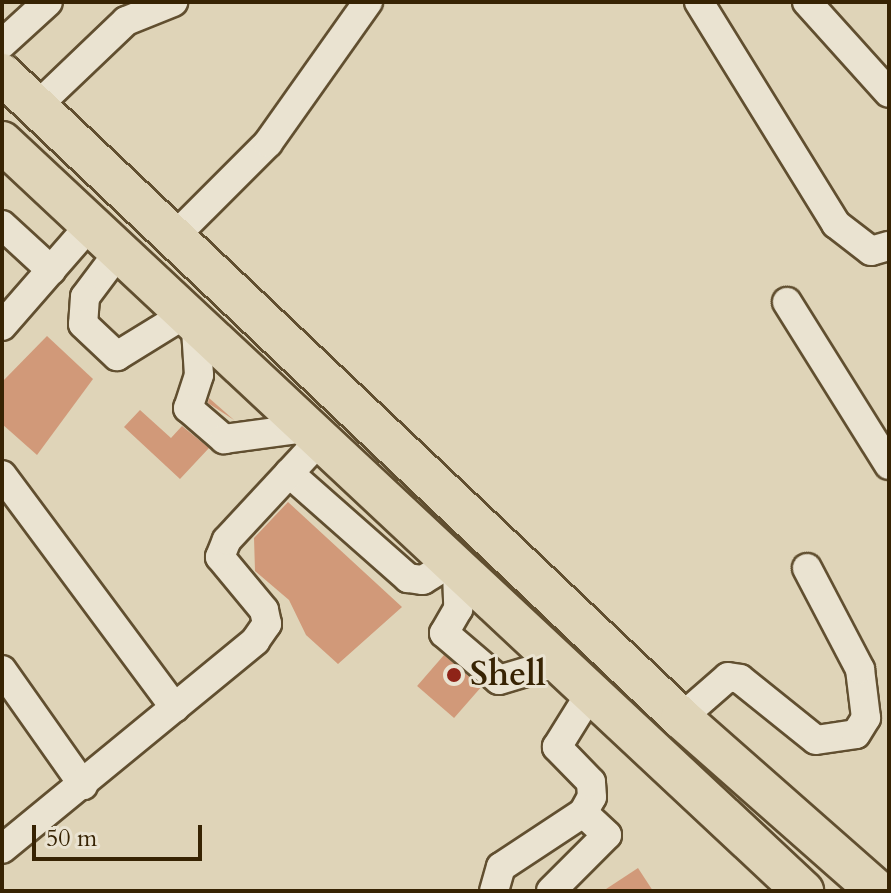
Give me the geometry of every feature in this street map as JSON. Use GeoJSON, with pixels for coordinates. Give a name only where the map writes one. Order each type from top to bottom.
{"type":"FeatureCollection","features":[{"type":"Feature","properties":{"kind":"highway"},"geometry":{"type":"LineString","coordinates":[[2,74],[681,718],[877,891]]}},
{"type":"Feature","properties":{"kind":"highway"},"geometry":{"type":"LineString","coordinates":[[4,145],[189,323],[556,663],[773,874],[803,891]]}},
{"type":"Feature","properties":{"kind":"street"},"geometry":{"type":"LineString","coordinates":[[2,44],[48,2]]}},
{"type":"Feature","properties":{"kind":"street"},"geometry":{"type":"LineString","coordinates":[[36,107],[126,21],[173,2]]}},
{"type":"Feature","properties":{"kind":"street"},"geometry":{"type":"LineString","coordinates":[[174,237],[268,143],[368,2]]}},
{"type":"Feature","properties":{"kind":"street"},"geometry":{"type":"LineString","coordinates":[[699,2],[836,224],[871,251],[889,246]]}},
{"type":"Feature","properties":{"kind":"street"},"geometry":{"type":"LineString","coordinates":[[807,2],[889,93]]}},
{"type":"Feature","properties":{"kind":"street"},"geometry":{"type":"LineString","coordinates":[[2,225],[51,270]]}},
{"type":"Feature","properties":{"kind":"street"},"geometry":{"type":"LineString","coordinates":[[2,326],[90,225]]}},
{"type":"Feature","properties":{"kind":"street"},"geometry":{"type":"LineString","coordinates":[[118,253],[85,297],[83,324],[117,356],[189,323],[199,375],[188,408],[224,439],[312,435]]}},
{"type":"Feature","properties":{"kind":"street"},"geometry":{"type":"LineString","coordinates":[[787,302],[889,465]]}},
{"type":"Feature","properties":{"kind":"street"},"geometry":{"type":"LineString","coordinates":[[2,849],[175,708],[267,624],[220,557],[289,473],[312,435]]}},
{"type":"Feature","properties":{"kind":"street"},"geometry":{"type":"LineString","coordinates":[[289,473],[408,578],[423,580],[453,567],[458,609],[444,633],[499,680],[556,663]]}},
{"type":"Feature","properties":{"kind":"street"},"geometry":{"type":"LineString","coordinates":[[2,475],[175,708]]}},
{"type":"Feature","properties":{"kind":"street"},"geometry":{"type":"LineString","coordinates":[[681,718],[728,677],[740,679],[816,740],[856,734],[866,718],[860,669],[807,568]]}},
{"type":"Feature","properties":{"kind":"street"},"geometry":{"type":"LineString","coordinates":[[2,670],[83,785]]}},
{"type":"Feature","properties":{"kind":"street"},"geometry":{"type":"LineString","coordinates":[[494,891],[501,867],[583,813],[591,782],[557,747],[588,697]]}},
{"type":"Feature","properties":{"kind":"street"},"geometry":{"type":"LineString","coordinates":[[551,891],[607,835],[583,813]]}},
{"type":"Feature","properties":{"kind":"building"},"geometry":{"type":"Polygon","coordinates":[[[47,336],[93,379],[37,455],[2,424],[2,382],[47,336]]]}},
{"type":"Feature","properties":{"kind":"building"},"geometry":{"type":"Polygon","coordinates":[[[209,398],[234,420],[208,403],[209,398]]]}},
{"type":"Feature","properties":{"kind":"building"},"geometry":{"type":"Polygon","coordinates":[[[140,410],[171,438],[182,426],[209,448],[180,479],[124,427],[140,410]]]}},
{"type":"Feature","properties":{"kind":"building"},"geometry":{"type":"Polygon","coordinates":[[[288,502],[402,607],[338,664],[306,635],[289,600],[255,571],[254,538],[288,502]]]}},
{"type":"Feature","properties":{"kind":"building"},"geometry":{"type":"Polygon","coordinates":[[[444,655],[481,687],[454,718],[417,686],[444,655]]]}},
{"type":"Feature","properties":{"kind":"building"},"geometry":{"type":"Polygon","coordinates":[[[638,868],[653,891],[603,891],[638,868]]]}},
{"type":"Feature","properties":{"kind":"place","name":"Shell"},"geometry":{"type":"Point","coordinates":[454,675]}}]}
